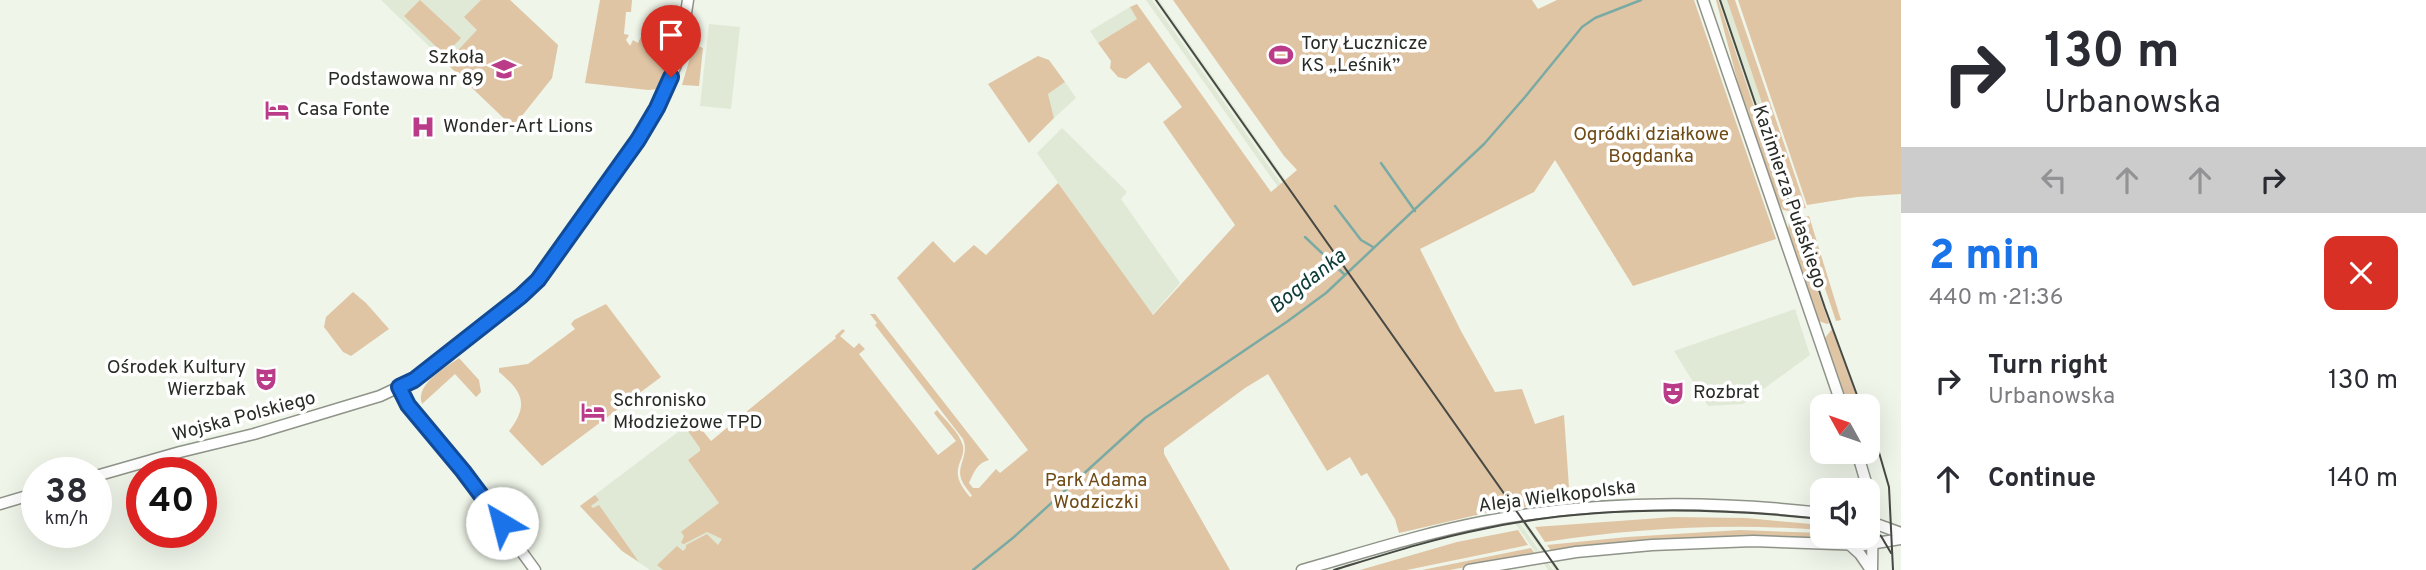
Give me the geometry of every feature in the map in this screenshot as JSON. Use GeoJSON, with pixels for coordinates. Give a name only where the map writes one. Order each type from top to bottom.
{"type":"FeatureCollection","features":[{"type":"Feature","properties":{"kind":"street","name":"Wojska Polskiego"},"geometry":{"type":"LineString","coordinates":[[112,471],[254,434],[380,396],[414,380],[521,296],[549,266],[638,140],[657,108],[676,65],[688,0]]}},
{"type":"Feature","properties":{"kind":"street","name":"Kazimierza Pułaskiego"},"geometry":{"type":"LineString","coordinates":[[1703,0],[1838,394]]}},
{"type":"Feature","properties":{"kind":"street"},"geometry":{"type":"LineString","coordinates":[[399,387],[408,405],[463,471],[536,570]]}},
{"type":"Feature","properties":{"kind":"street"},"geometry":{"type":"LineString","coordinates":[[0,504],[21,498]]}},
{"type":"Feature","properties":{"kind":"street","name":"Aleja Wielkopolska"},"geometry":{"type":"LineString","coordinates":[[1302,570],[1439,532],[1493,520],[1567,509],[1724,503],[1810,512]]}},
{"type":"Feature","properties":{"kind":"street"},"geometry":{"type":"LineString","coordinates":[[1880,526],[1901,533]]}},
{"type":"Feature","properties":{"kind":"street"},"geometry":{"type":"LineString","coordinates":[[1880,543],[1901,540]]}},
{"type":"Feature","properties":{"kind":"street"},"geometry":{"type":"LineString","coordinates":[[1469,570],[1576,552],[1652,545],[1753,541],[1810,543]]}},
{"type":"Feature","properties":{"kind":"street"},"geometry":{"type":"LineString","coordinates":[[1853,548],[1872,570]]}},
{"type":"Feature","properties":{"kind":"street"},"geometry":{"type":"LineString","coordinates":[[1872,548],[1872,570]]}},
{"type":"Feature","properties":{"kind":"shaded area","name":"Szkoła Podstawowa nr 89"},"geometry":{"type":"Polygon","coordinates":[[[381,0],[510,0],[558,45],[552,78],[513,127],[381,0]]]}},
{"type":"Feature","properties":{"kind":"shaded area"},"geometry":{"type":"Polygon","coordinates":[[[1146,0],[1152,0],[1553,570],[1548,570],[1146,0]]]}},
{"type":"Feature","properties":{"kind":"shaded area"},"geometry":{"type":"Polygon","coordinates":[[[1154,0],[1159,0],[1560,570],[1555,570],[1154,0]]]}},
{"type":"Feature","properties":{"kind":"shaded area"},"geometry":{"type":"Polygon","coordinates":[[[1718,0],[1727,0],[1798,209],[1789,211],[1718,0]]]}},
{"type":"Feature","properties":{"kind":"shaded area"},"geometry":{"type":"Polygon","coordinates":[[[1130,7],[1137,19],[1098,43],[1090,31],[1130,7]]]}},
{"type":"Feature","properties":{"kind":"shaded area"},"geometry":{"type":"Polygon","coordinates":[[[709,24],[740,27],[731,109],[700,106],[709,24]]]}},
{"type":"Feature","properties":{"kind":"shaded area"},"geometry":{"type":"Polygon","coordinates":[[[1065,82],[1076,98],[1054,118],[1048,94],[1065,82]]]}},
{"type":"Feature","properties":{"kind":"shaded area"},"geometry":{"type":"Polygon","coordinates":[[[1062,128],[1127,192],[1121,199],[1180,283],[1152,315],[1037,153],[1062,128]]]}},
{"type":"Feature","properties":{"kind":"shaded area"},"geometry":{"type":"Polygon","coordinates":[[[1801,217],[1819,272],[1812,275],[1792,219],[1801,217]]]}},
{"type":"Feature","properties":{"kind":"shaded area"},"geometry":{"type":"Polygon","coordinates":[[[1795,309],[1810,355],[1743,404],[1708,406],[1674,351],[1795,309]]]}},
{"type":"Feature","properties":{"kind":"shaded area"},"geometry":{"type":"Polygon","coordinates":[[[694,420],[807,570],[650,570],[622,551],[580,506],[694,420]]]}},
{"type":"Feature","properties":{"kind":"green space"},"geometry":{"type":"Polygon","coordinates":[[[420,0],[461,38],[445,55],[404,16],[420,0]]]}},
{"type":"Feature","properties":{"kind":"green space","name":"Szkoła Podstawowa nr 89"},"geometry":{"type":"Polygon","coordinates":[[[481,0],[510,0],[558,45],[552,78],[513,127],[446,63],[477,30],[464,17],[481,0]]]}},
{"type":"Feature","properties":{"kind":"green space"},"geometry":{"type":"Polygon","coordinates":[[[600,0],[632,0],[631,12],[626,12],[624,34],[629,35],[626,40],[630,46],[633,40],[638,43],[647,29],[676,31],[669,61],[658,89],[585,83],[600,0]]]}},
{"type":"Feature","properties":{"kind":"green space"},"geometry":{"type":"Polygon","coordinates":[[[1173,0],[1532,0],[1538,9],[1557,0],[1694,0],[1776,239],[1633,286],[1555,160],[1534,192],[1420,249],[1495,392],[1522,389],[1535,424],[1564,415],[1570,502],[1494,511],[1399,533],[1395,519],[1367,473],[1361,476],[1350,457],[1327,471],[1268,374],[1164,448],[1164,454],[1230,570],[663,570],[657,565],[677,546],[683,551],[686,545],[707,534],[718,545],[722,539],[707,532],[681,543],[684,536],[681,532],[719,503],[688,460],[700,451],[700,448],[685,427],[694,420],[711,441],[836,338],[843,329],[845,331],[840,336],[854,348],[859,343],[865,349],[859,354],[938,455],[956,441],[934,413],[937,410],[956,432],[963,448],[958,467],[959,481],[970,497],[972,496],[960,476],[965,451],[963,439],[875,325],[877,323],[870,314],[875,314],[989,460],[974,472],[969,483],[973,488],[979,488],[996,469],[1000,473],[1028,450],[897,278],[933,241],[954,263],[974,245],[986,255],[1058,183],[1153,315],[1235,225],[1163,122],[1182,107],[1149,62],[1126,79],[1118,77],[1110,68],[1111,61],[1098,43],[1137,19],[1130,7],[1137,4],[1271,192],[1297,170],[1284,156],[1173,0]]]}},
{"type":"Feature","properties":{"kind":"green space"},"geometry":{"type":"Polygon","coordinates":[[[1716,0],[1789,211],[1783,210],[1779,204],[1738,83],[1716,0]]]}},
{"type":"Feature","properties":{"kind":"green space"},"geometry":{"type":"Polygon","coordinates":[[[1727,0],[1735,0],[1806,208],[1798,209],[1727,0]]]}},
{"type":"Feature","properties":{"kind":"green space"},"geometry":{"type":"Polygon","coordinates":[[[1738,0],[1901,0],[1901,194],[1857,197],[1807,205],[1738,0]]]}},
{"type":"Feature","properties":{"kind":"green space"},"geometry":{"type":"Polygon","coordinates":[[[696,45],[703,48],[699,86],[682,85],[693,47],[696,45]]]}},
{"type":"Feature","properties":{"kind":"green space"},"geometry":{"type":"Polygon","coordinates":[[[1038,56],[1049,60],[1065,82],[1048,94],[1054,118],[1029,143],[988,84],[1038,56]]]}},
{"type":"Feature","properties":{"kind":"green space"},"geometry":{"type":"Polygon","coordinates":[[[1809,216],[1841,320],[1836,321],[1801,217],[1809,216]]]}},
{"type":"Feature","properties":{"kind":"green space"},"geometry":{"type":"Polygon","coordinates":[[[1792,219],[1829,323],[1827,324],[1819,321],[1788,229],[1792,219]]]}},
{"type":"Feature","properties":{"kind":"green space"},"geometry":{"type":"Polygon","coordinates":[[[353,292],[389,329],[351,356],[343,352],[324,327],[326,317],[353,292]]]}},
{"type":"Feature","properties":{"kind":"green space"},"geometry":{"type":"Polygon","coordinates":[[[606,304],[661,377],[542,466],[509,431],[519,414],[520,399],[514,386],[499,372],[499,368],[528,364],[575,329],[571,324],[574,320],[606,304]]]}},
{"type":"Feature","properties":{"kind":"green space"},"geometry":{"type":"Polygon","coordinates":[[[1832,329],[1856,394],[1845,394],[1825,338],[1832,329]]]}},
{"type":"Feature","properties":{"kind":"green space"},"geometry":{"type":"Polygon","coordinates":[[[459,358],[479,380],[481,392],[476,397],[455,374],[422,404],[421,397],[427,383],[459,358]]]}},
{"type":"Feature","properties":{"kind":"green space"},"geometry":{"type":"Polygon","coordinates":[[[595,495],[599,500],[591,506],[593,508],[599,505],[639,562],[622,551],[580,506],[595,495]]]}},
{"type":"Feature","properties":{"kind":"green space"},"geometry":{"type":"Polygon","coordinates":[[[1674,517],[1746,518],[1810,524],[1810,529],[1683,528],[1545,542],[1535,527],[1674,517]]]}},
{"type":"Feature","properties":{"kind":"green space"},"geometry":{"type":"Polygon","coordinates":[[[1518,530],[1528,545],[1407,570],[1360,570],[1457,542],[1518,530]]]}},
{"type":"Feature","properties":{"kind":"green space"},"geometry":{"type":"Polygon","coordinates":[[[1740,530],[1810,533],[1810,542],[1551,551],[1547,545],[1740,530]]]}},
{"type":"Feature","properties":{"kind":"green space"},"geometry":{"type":"Polygon","coordinates":[[[1531,548],[1535,554],[1450,570],[1422,570],[1531,548]]]}},
{"type":"Feature","properties":{"kind":"waterway","name":"Bogdanka"},"geometry":{"type":"LineString","coordinates":[[973,570],[1014,537],[1145,418],[1326,293],[1484,144],[1582,27],[1595,18],[1641,0]]}},
{"type":"Feature","properties":{"kind":"waterway"},"geometry":{"type":"LineString","coordinates":[[1381,163],[1415,211]]}},
{"type":"Feature","properties":{"kind":"waterway"},"geometry":{"type":"LineString","coordinates":[[1335,206],[1361,240],[1373,247]]}},
{"type":"Feature","properties":{"kind":"waterway"},"geometry":{"type":"LineString","coordinates":[[1305,237],[1345,275]]}},
{"type":"Feature","properties":{"kind":"tram line"},"geometry":{"type":"LineString","coordinates":[[1156,0],[1558,570]]}},
{"type":"Feature","properties":{"kind":"tram line"},"geometry":{"type":"LineString","coordinates":[[1720,0],[1857,394]]}},
{"type":"Feature","properties":{"kind":"tram line"},"geometry":{"type":"LineString","coordinates":[[1880,456],[1889,487],[1893,570]]}},
{"type":"Feature","properties":{"kind":"tram line"},"geometry":{"type":"LineString","coordinates":[[1334,570],[1464,533],[1567,516],[1652,510],[1737,512],[1810,518]]}},
{"type":"Feature","properties":{"kind":"tram line"},"geometry":{"type":"LineString","coordinates":[[1880,535],[1891,553]]}},
{"type":"Feature","properties":{"kind":"place","name":"Tory Łucznicze KS „Leśnik”"},"geometry":{"type":"Point","coordinates":[1281,55]}},
{"type":"Feature","properties":{"kind":"place","name":"Szkoła Podstawowa nr 89"},"geometry":{"type":"Point","coordinates":[504,69]}},
{"type":"Feature","properties":{"kind":"place","name":"Casa Fonte"},"geometry":{"type":"Point","coordinates":[277,110]}},
{"type":"Feature","properties":{"kind":"place","name":"Wonder-Art Lions"},"geometry":{"type":"Point","coordinates":[423,127]}},
{"type":"Feature","properties":{"kind":"place","name":"Ośrodek Kultury Wierzbak"},"geometry":{"type":"Point","coordinates":[266,379]}},
{"type":"Feature","properties":{"kind":"place","name":"Rozbrat"},"geometry":{"type":"Point","coordinates":[1673,393]}},
{"type":"Feature","properties":{"kind":"place","name":"Schronisko Młodzieżowe TPD"},"geometry":{"type":"Point","coordinates":[593,412]}},
{"type":"Feature","properties":{"kind":"route"},"geometry":{"type":"LineString","coordinates":[[502,523],[408,405],[399,387],[414,380],[538,280],[638,140],[671,77]]}},
{"type":"Feature","properties":{"kind":"park label","name":"Ogródki działkowe Bogdanka"},"geometry":{"type":"Point","coordinates":[1651,146]}},
{"type":"Feature","properties":{"kind":"park label","name":"Park Adama Wodziczki"},"geometry":{"type":"Point","coordinates":[1096,492]}}]}
